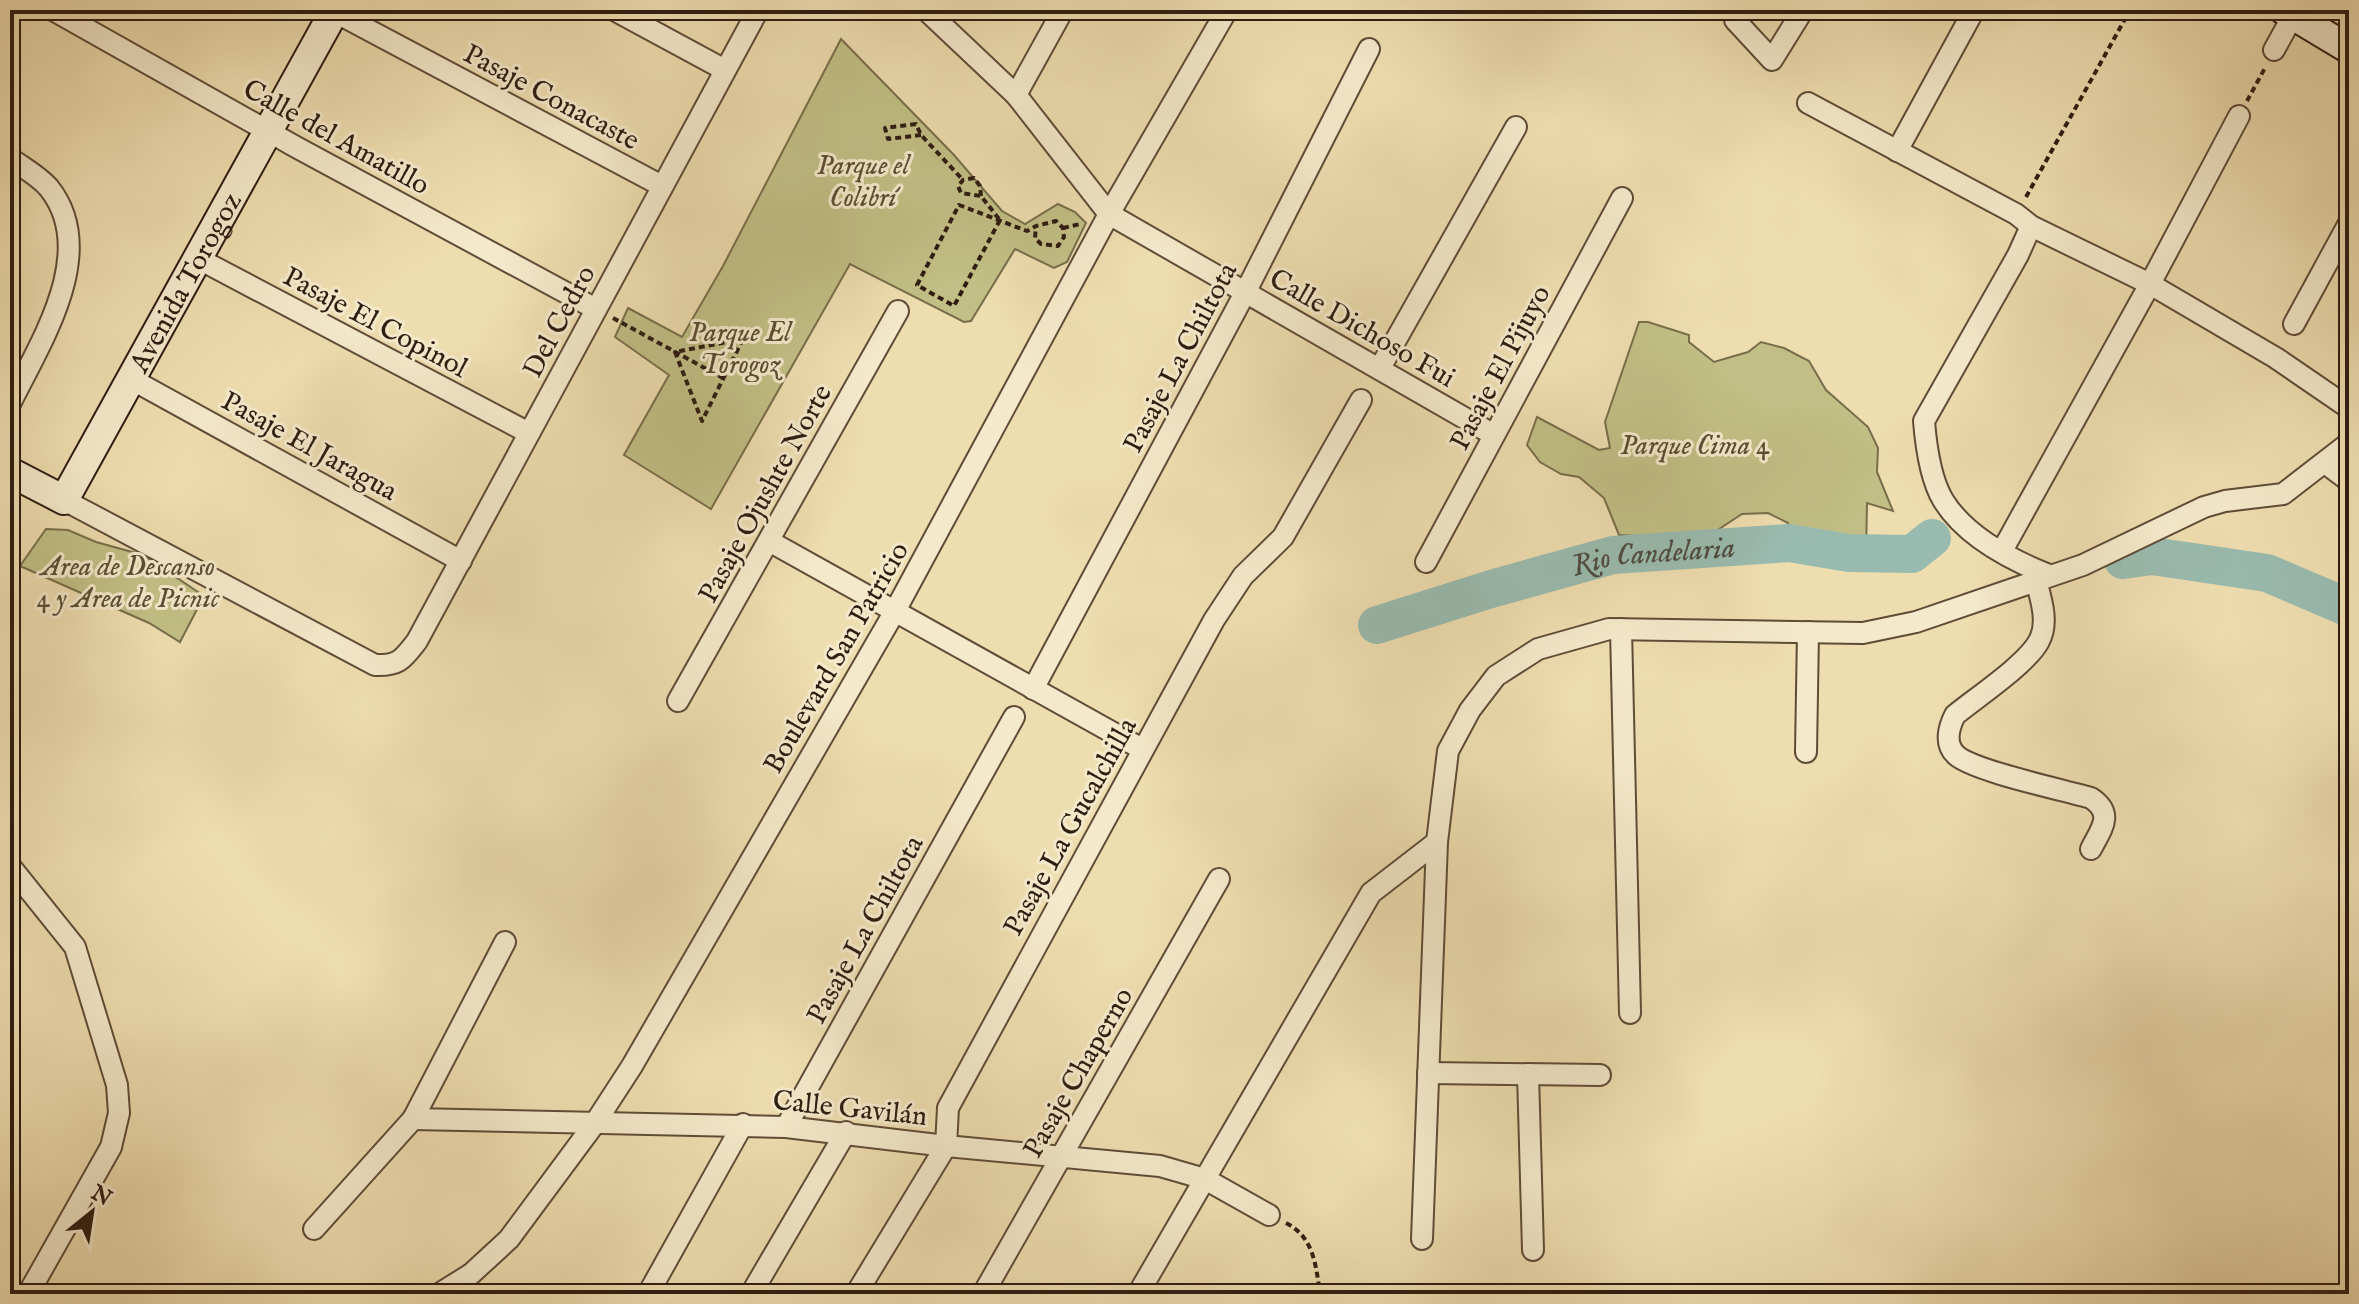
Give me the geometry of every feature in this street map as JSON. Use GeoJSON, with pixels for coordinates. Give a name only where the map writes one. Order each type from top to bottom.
{"type":"FeatureCollection","features":[{"type":"Feature","properties":{"kind":"street","name":"Calle del Amatillo"},"geometry":{"type":"LineString","coordinates":[[53,10],[596,309]]}},
{"type":"Feature","properties":{"kind":"street"},"geometry":{"type":"LineString","coordinates":[[614,10],[725,70]]}},
{"type":"Feature","properties":{"kind":"street","name":"Del Cedro"},"geometry":{"type":"LineString","coordinates":[[64,500],[375,665],[391,665],[404,658],[417,641],[461,561],[758,10]]}},
{"type":"Feature","properties":{"kind":"street","name":"Calle Dichoso Fui"},"geometry":{"type":"LineString","coordinates":[[926,10],[1016,95],[1109,214],[1494,435]]}},
{"type":"Feature","properties":{"kind":"street"},"geometry":{"type":"LineString","coordinates":[[1016,95],[1063,10]]}},
{"type":"Feature","properties":{"kind":"street","name":"Boulevard San Patricio"},"geometry":{"type":"LineString","coordinates":[[439,1294],[471,1274],[509,1239],[595,1123],[632,1066],[895,611],[1109,214],[1227,10]]}},
{"type":"Feature","properties":{"kind":"street"},"geometry":{"type":"LineString","coordinates":[[1735,10],[1735,20],[1772,60],[1803,10]]}},
{"type":"Feature","properties":{"kind":"street"},"geometry":{"type":"LineString","coordinates":[[1897,151],[1974,10]]}},
{"type":"Feature","properties":{"kind":"street","name":"Avenida Torogoz"},"geometry":{"type":"LineString","coordinates":[[64,500],[333,11]]}},
{"type":"Feature","properties":{"kind":"street","name":"Pasaje Conacaste"},"geometry":{"type":"LineString","coordinates":[[333,11],[662,186]]}},
{"type":"Feature","properties":{"kind":"street"},"geometry":{"type":"LineString","coordinates":[[2274,50],[2291,12],[2349,49]]}},
{"type":"Feature","properties":{"kind":"street","name":"Pasaje La Chiltota"},"geometry":{"type":"LineString","coordinates":[[1033,689],[1246,291],[1369,49]]}},
{"type":"Feature","properties":{"kind":"street"},"geometry":{"type":"LineString","coordinates":[[1808,103],[2023,220],[2150,284],[2276,358],[2349,408]]}},
{"type":"Feature","properties":{"kind":"street"},"geometry":{"type":"LineString","coordinates":[[2002,551],[2239,116]]}},
{"type":"Feature","properties":{"kind":"street"},"geometry":{"type":"LineString","coordinates":[[1380,368],[1516,127]]}},
{"type":"Feature","properties":{"kind":"street"},"geometry":{"type":"LineString","coordinates":[[10,158],[48,187],[68,225],[62,297],[10,404]]}},
{"type":"Feature","properties":{"kind":"street","name":"Pasaje El Pijuyo"},"geometry":{"type":"LineString","coordinates":[[1426,562],[1622,198]]}},
{"type":"Feature","properties":{"kind":"street"},"geometry":{"type":"LineString","coordinates":[[2023,220],[2018,255],[1924,421],[1926,449],[1942,498],[1963,526],[2043,578]]}},
{"type":"Feature","properties":{"kind":"street"},"geometry":{"type":"LineString","coordinates":[[2294,324],[2349,223]]}},
{"type":"Feature","properties":{"kind":"street","name":"Pasaje El Copinol"},"geometry":{"type":"LineString","coordinates":[[197,258],[529,433]]}},
{"type":"Feature","properties":{"kind":"street","name":"Pasaje Ojushte Norte"},"geometry":{"type":"LineString","coordinates":[[678,701],[898,311]]}},
{"type":"Feature","properties":{"kind":"street","name":"Pasaje El Jaragua"},"geometry":{"type":"LineString","coordinates":[[131,379],[461,561]]}},
{"type":"Feature","properties":{"kind":"street","name":"Pasaje La Gucalchilla"},"geometry":{"type":"LineString","coordinates":[[856,1294],[946,1146],[948,1108],[1214,620],[1243,576],[1283,537],[1361,400]]}},
{"type":"Feature","properties":{"kind":"street"},"geometry":{"type":"LineString","coordinates":[[1422,1239],[1437,842],[1448,751],[1470,710],[1496,676],[1538,649],[1609,629],[1863,633],[1916,622],[2083,565],[2204,507],[2225,501],[2283,494],[2349,443]]}},
{"type":"Feature","properties":{"kind":"street"},"geometry":{"type":"LineString","coordinates":[[2325,463],[2349,481]]}},
{"type":"Feature","properties":{"kind":"street"},"geometry":{"type":"LineString","coordinates":[[10,472],[64,500]]}},
{"type":"Feature","properties":{"kind":"street"},"geometry":{"type":"LineString","coordinates":[[769,541],[1142,749]]}},
{"type":"Feature","properties":{"kind":"street"},"geometry":{"type":"LineString","coordinates":[[2043,578],[2040,640],[2027,656],[1955,715],[1948,739],[1954,754],[1976,766],[2091,798],[2101,805],[2105,813],[2104,824],[2091,849]]}},
{"type":"Feature","properties":{"kind":"street"},"geometry":{"type":"LineString","coordinates":[[1621,629],[1630,1013]]}},
{"type":"Feature","properties":{"kind":"street"},"geometry":{"type":"LineString","coordinates":[[1806,752],[1808,632]]}},
{"type":"Feature","properties":{"kind":"street","name":"Pasaje La Chiltota"},"geometry":{"type":"LineString","coordinates":[[786,1127],[1014,717]]}},
{"type":"Feature","properties":{"kind":"street"},"geometry":{"type":"LineString","coordinates":[[1138,1294],[1371,893],[1437,842]]}},
{"type":"Feature","properties":{"kind":"street"},"geometry":{"type":"LineString","coordinates":[[10,866],[75,947],[117,1085],[119,1113],[111,1147],[28,1294]]}},
{"type":"Feature","properties":{"kind":"street","name":"Pasaje Chaperno"},"geometry":{"type":"LineString","coordinates":[[983,1294],[1219,879]]}},
{"type":"Feature","properties":{"kind":"street"},"geometry":{"type":"LineString","coordinates":[[314,1229],[413,1119],[505,942]]}},
{"type":"Feature","properties":{"kind":"street"},"geometry":{"type":"LineString","coordinates":[[1428,1073],[1600,1075]]}},
{"type":"Feature","properties":{"kind":"street"},"geometry":{"type":"LineString","coordinates":[[1528,1074],[1533,1250]]}},
{"type":"Feature","properties":{"kind":"street","name":"Calle Gavilán"},"geometry":{"type":"LineString","coordinates":[[413,1119],[743,1124],[1160,1166],[1205,1179],[1269,1215]]}},
{"type":"Feature","properties":{"kind":"street"},"geometry":{"type":"LineString","coordinates":[[648,1294],[743,1124]]}},
{"type":"Feature","properties":{"kind":"street"},"geometry":{"type":"LineString","coordinates":[[751,1294],[846,1132]]}},
{"type":"Feature","properties":{"kind":"path"},"geometry":{"type":"LineString","coordinates":[[2023,220],[2130,10]]}},
{"type":"Feature","properties":{"kind":"path"},"geometry":{"type":"LineString","coordinates":[[2239,116],[2274,50]]}},
{"type":"Feature","properties":{"kind":"path"},"geometry":{"type":"LineString","coordinates":[[921,135],[888,139],[885,128],[916,124],[921,135],[963,180]]}},
{"type":"Feature","properties":{"kind":"path"},"geometry":{"type":"LineString","coordinates":[[981,196],[961,193],[958,186],[963,180],[974,178],[980,186],[981,196],[1000,220]]}},
{"type":"Feature","properties":{"kind":"path"},"geometry":{"type":"LineString","coordinates":[[1000,220],[954,306],[917,285],[959,205],[1000,220],[1027,231],[1041,244],[1058,246],[1064,237],[1063,228],[1056,221],[1027,231]]}},
{"type":"Feature","properties":{"kind":"path"},"geometry":{"type":"LineString","coordinates":[[1035,238],[1036,226]]}},
{"type":"Feature","properties":{"kind":"path"},"geometry":{"type":"LineString","coordinates":[[596,309],[723,378]]}},
{"type":"Feature","properties":{"kind":"path"},"geometry":{"type":"LineString","coordinates":[[743,339],[702,421],[675,352],[743,339]]}},
{"type":"Feature","properties":{"kind":"path"},"geometry":{"type":"LineString","coordinates":[[1269,1215],[1295,1228],[1314,1254],[1320,1294]]}},
{"type":"Feature","properties":{"kind":"green space","name":"Parque el Colibrí"},"geometry":{"type":"Polygon","coordinates":[[[841,39],[954,155],[1002,211],[1025,224],[1058,204],[1075,212],[1086,223],[1067,262],[1054,268],[1015,249],[971,321],[964,322],[850,264],[711,509],[624,455],[669,375],[615,337],[628,308],[682,337],[723,266],[841,39]]]}},
{"type":"Feature","properties":{"kind":"green space","name":"Parque Cima 4"},"geometry":{"type":"Polygon","coordinates":[[[1639,322],[1689,335],[1689,342],[1714,362],[1748,352],[1761,342],[1784,348],[1809,361],[1826,390],[1868,427],[1878,448],[1877,472],[1893,511],[1867,503],[1866,556],[1830,551],[1829,539],[1789,543],[1788,523],[1768,513],[1742,514],[1716,531],[1672,538],[1619,535],[1604,498],[1579,477],[1561,474],[1540,462],[1527,445],[1537,417],[1599,450],[1610,448],[1605,422],[1639,322]]]}},
{"type":"Feature","properties":{"kind":"green space","name":"Area de Descanso 4 y Area de Picnic"},"geometry":{"type":"Polygon","coordinates":[[[46,529],[68,530],[96,542],[143,555],[204,596],[180,642],[149,623],[20,566],[46,529]]]}},
{"type":"Feature","properties":{"kind":"waterway","name":"Rio Candelaria"},"geometry":{"type":"LineString","coordinates":[[1377,625],[1613,555],[1789,543],[1849,553],[1912,554],[1932,538]]}},
{"type":"Feature","properties":{"kind":"waterway","name":"Rio Candelaria"},"geometry":{"type":"LineString","coordinates":[[2123,560],[2152,556],[2267,573],[2349,608]]}},
{"type":"Feature","properties":{"kind":"park label","name":"Parque El Torogoz"},"geometry":{"type":"Point","coordinates":[740,347]}}]}
